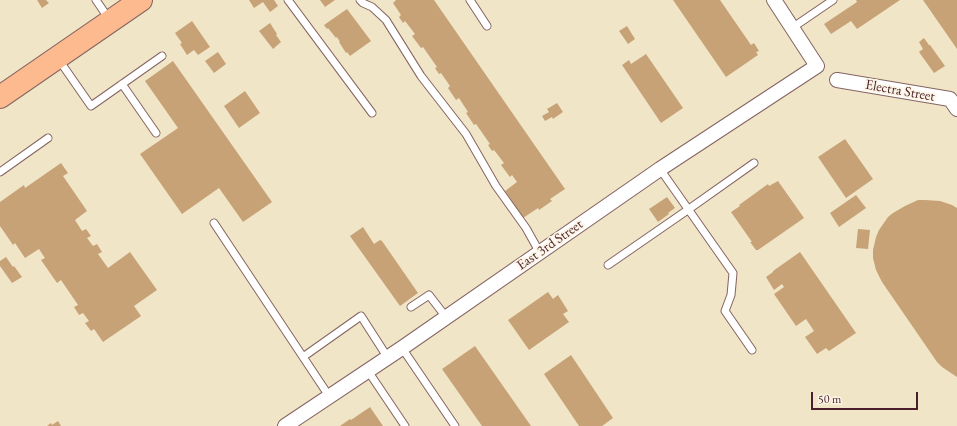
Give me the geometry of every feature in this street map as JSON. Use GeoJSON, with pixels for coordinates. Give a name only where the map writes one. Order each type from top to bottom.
{"type":"FeatureCollection","features":[{"type":"Feature","properties":{"kind":"main road"},"geometry":{"type":"LineString","coordinates":[[0,97],[141,0]]}},
{"type":"Feature","properties":{"kind":"street"},"geometry":{"type":"LineString","coordinates":[[774,0],[792,28]]}},
{"type":"Feature","properties":{"kind":"street","name":"East 3rd Street"},"geometry":{"type":"LineString","coordinates":[[285,426],[388,358],[660,169],[817,66],[792,28]]}},
{"type":"Feature","properties":{"kind":"street","name":"Electra Street"},"geometry":{"type":"LineString","coordinates":[[837,80],[950,99],[957,110]]}},
{"type":"Feature","properties":{"kind":"lane"},"geometry":{"type":"LineString","coordinates":[[96,0],[110,21]]}},
{"type":"Feature","properties":{"kind":"lane"},"geometry":{"type":"LineString","coordinates":[[288,0],[372,113]]}},
{"type":"Feature","properties":{"kind":"lane"},"geometry":{"type":"LineString","coordinates":[[360,0],[372,7],[386,20],[421,76],[466,134],[496,186],[526,228],[540,252]]}},
{"type":"Feature","properties":{"kind":"lane"},"geometry":{"type":"LineString","coordinates":[[470,0],[487,26]]}},
{"type":"Feature","properties":{"kind":"lane"},"geometry":{"type":"LineString","coordinates":[[792,28],[833,0]]}},
{"type":"Feature","properties":{"kind":"lane"},"geometry":{"type":"LineString","coordinates":[[57,58],[91,106],[162,56]]}},
{"type":"Feature","properties":{"kind":"lane"},"geometry":{"type":"LineString","coordinates":[[122,84],[156,133]]}},
{"type":"Feature","properties":{"kind":"lane"},"geometry":{"type":"LineString","coordinates":[[0,172],[48,138]]}},
{"type":"Feature","properties":{"kind":"lane"},"geometry":{"type":"LineString","coordinates":[[608,265],[689,210],[754,163]]}},
{"type":"Feature","properties":{"kind":"lane"},"geometry":{"type":"LineString","coordinates":[[660,169],[733,273],[731,295],[725,311],[752,350]]}},
{"type":"Feature","properties":{"kind":"lane"},"geometry":{"type":"LineString","coordinates":[[214,224],[329,396]]}},
{"type":"Feature","properties":{"kind":"lane"},"geometry":{"type":"LineString","coordinates":[[411,307],[429,295],[446,317]]}},
{"type":"Feature","properties":{"kind":"lane"},"geometry":{"type":"LineString","coordinates":[[302,357],[361,316],[388,358]]}},
{"type":"Feature","properties":{"kind":"lane"},"geometry":{"type":"LineString","coordinates":[[402,348],[455,426]]}},
{"type":"Feature","properties":{"kind":"lane"},"geometry":{"type":"LineString","coordinates":[[368,371],[405,426]]}},
{"type":"Feature","properties":{"kind":"building"},"geometry":{"type":"Polygon","coordinates":[[[37,0],[46,0],[49,3],[42,8],[37,0]]]}},
{"type":"Feature","properties":{"kind":"building"},"geometry":{"type":"Polygon","coordinates":[[[249,0],[274,0],[278,6],[270,12],[263,2],[254,8],[249,0]]]}},
{"type":"Feature","properties":{"kind":"building"},"geometry":{"type":"Polygon","coordinates":[[[320,0],[335,0],[325,7],[320,0]]]}},
{"type":"Feature","properties":{"kind":"building"},"geometry":{"type":"Polygon","coordinates":[[[396,0],[434,0],[565,189],[550,199],[552,201],[523,218],[505,191],[517,182],[512,175],[510,177],[501,165],[504,163],[494,150],[492,151],[488,145],[490,144],[476,124],[474,125],[459,98],[456,100],[448,88],[450,86],[441,73],[439,74],[435,68],[437,67],[423,47],[421,48],[412,36],[415,34],[405,21],[403,23],[399,17],[401,15],[393,3],[396,0]]]}},
{"type":"Feature","properties":{"kind":"building"},"geometry":{"type":"Polygon","coordinates":[[[673,0],[720,0],[751,45],[754,43],[759,51],[756,52],[758,55],[726,77],[673,0]]]}},
{"type":"Feature","properties":{"kind":"building"},"geometry":{"type":"Polygon","coordinates":[[[856,0],[900,0],[857,29],[851,21],[831,34],[824,24],[857,2],[856,0]]]}},
{"type":"Feature","properties":{"kind":"building"},"geometry":{"type":"Polygon","coordinates":[[[923,0],[957,0],[957,49],[923,0]]]}},
{"type":"Feature","properties":{"kind":"building"},"geometry":{"type":"Polygon","coordinates":[[[347,9],[371,41],[350,56],[347,52],[346,53],[337,37],[336,38],[324,25],[347,9]]]}},
{"type":"Feature","properties":{"kind":"building"},"geometry":{"type":"Polygon","coordinates":[[[192,21],[210,47],[198,55],[194,50],[187,55],[180,44],[182,43],[175,33],[192,21]]]}},
{"type":"Feature","properties":{"kind":"building"},"geometry":{"type":"Polygon","coordinates":[[[270,23],[281,42],[273,49],[259,31],[270,23]]]}},
{"type":"Feature","properties":{"kind":"building"},"geometry":{"type":"Polygon","coordinates":[[[627,26],[635,39],[628,44],[619,31],[627,26]]]}},
{"type":"Feature","properties":{"kind":"building"},"geometry":{"type":"Polygon","coordinates":[[[924,38],[945,66],[934,73],[919,52],[923,49],[919,42],[924,38]]]}},
{"type":"Feature","properties":{"kind":"building"},"geometry":{"type":"Polygon","coordinates":[[[218,52],[226,64],[214,73],[205,61],[218,52]]]}},
{"type":"Feature","properties":{"kind":"building"},"geometry":{"type":"Polygon","coordinates":[[[646,54],[683,108],[661,123],[622,65],[629,60],[631,64],[646,54]]]}},
{"type":"Feature","properties":{"kind":"building"},"geometry":{"type":"Polygon","coordinates":[[[173,61],[272,202],[243,222],[219,188],[182,214],[140,154],[178,128],[145,81],[173,61]]]}},
{"type":"Feature","properties":{"kind":"building"},"geometry":{"type":"Polygon","coordinates":[[[245,91],[260,113],[239,128],[224,106],[245,91]]]}},
{"type":"Feature","properties":{"kind":"building"},"geometry":{"type":"Polygon","coordinates":[[[557,103],[563,112],[553,119],[552,117],[545,121],[542,116],[549,112],[547,109],[557,103]]]}},
{"type":"Feature","properties":{"kind":"building"},"geometry":{"type":"Polygon","coordinates":[[[845,139],[873,179],[846,198],[818,157],[845,139]]]}},
{"type":"Feature","properties":{"kind":"building"},"geometry":{"type":"Polygon","coordinates":[[[61,163],[68,173],[63,176],[87,211],[75,220],[82,231],[86,229],[91,236],[87,238],[93,246],[97,244],[102,252],[98,254],[108,268],[130,252],[157,290],[134,306],[141,316],[103,342],[94,329],[91,331],[85,323],[89,321],[83,313],[79,315],[74,307],[78,305],[61,280],[57,283],[41,260],[45,258],[39,249],[25,258],[15,243],[13,245],[0,226],[0,202],[24,185],[25,188],[61,163]]]}},
{"type":"Feature","properties":{"kind":"building"},"geometry":{"type":"Polygon","coordinates":[[[778,181],[804,218],[756,250],[731,212],[768,184],[769,186],[778,181]]]}},
{"type":"Feature","properties":{"kind":"building"},"geometry":{"type":"Polygon","coordinates":[[[856,195],[866,208],[839,227],[830,213],[856,195]]]}},
{"type":"Feature","properties":{"kind":"building"},"geometry":{"type":"Polygon","coordinates":[[[667,197],[675,208],[658,222],[649,209],[667,197]]]}},
{"type":"Feature","properties":{"kind":"building"},"geometry":{"type":"Polygon","coordinates":[[[918,200],[940,201],[957,208],[957,377],[937,362],[882,282],[876,270],[873,258],[876,237],[888,217],[918,200]]]}},
{"type":"Feature","properties":{"kind":"building"},"geometry":{"type":"Polygon","coordinates":[[[363,227],[374,244],[380,240],[382,241],[418,293],[400,306],[350,236],[363,227]]]}},
{"type":"Feature","properties":{"kind":"building"},"geometry":{"type":"Polygon","coordinates":[[[858,229],[870,230],[868,249],[856,248],[858,229]]]}},
{"type":"Feature","properties":{"kind":"building"},"geometry":{"type":"Polygon","coordinates":[[[800,252],[856,333],[829,351],[826,348],[817,354],[805,337],[814,331],[806,319],[796,326],[774,294],[784,287],[782,284],[774,290],[766,277],[800,252]]]}},
{"type":"Feature","properties":{"kind":"building"},"geometry":{"type":"Polygon","coordinates":[[[6,257],[22,277],[12,283],[0,266],[0,261],[6,257]]]}},
{"type":"Feature","properties":{"kind":"building"},"geometry":{"type":"Polygon","coordinates":[[[548,292],[553,299],[558,295],[568,311],[563,314],[569,322],[529,350],[508,320],[548,292]]]}},
{"type":"Feature","properties":{"kind":"building"},"geometry":{"type":"Polygon","coordinates":[[[475,346],[531,426],[482,426],[442,369],[475,346]]]}},
{"type":"Feature","properties":{"kind":"building"},"geometry":{"type":"Polygon","coordinates":[[[571,355],[613,418],[602,426],[579,426],[544,374],[571,355]]]}},
{"type":"Feature","properties":{"kind":"building"},"geometry":{"type":"Polygon","coordinates":[[[370,407],[383,426],[340,426],[350,419],[351,420],[370,407]]]}},
{"type":"Feature","properties":{"kind":"building"},"geometry":{"type":"Polygon","coordinates":[[[58,421],[61,426],[47,426],[51,423],[52,425],[58,421]]]}}]}
